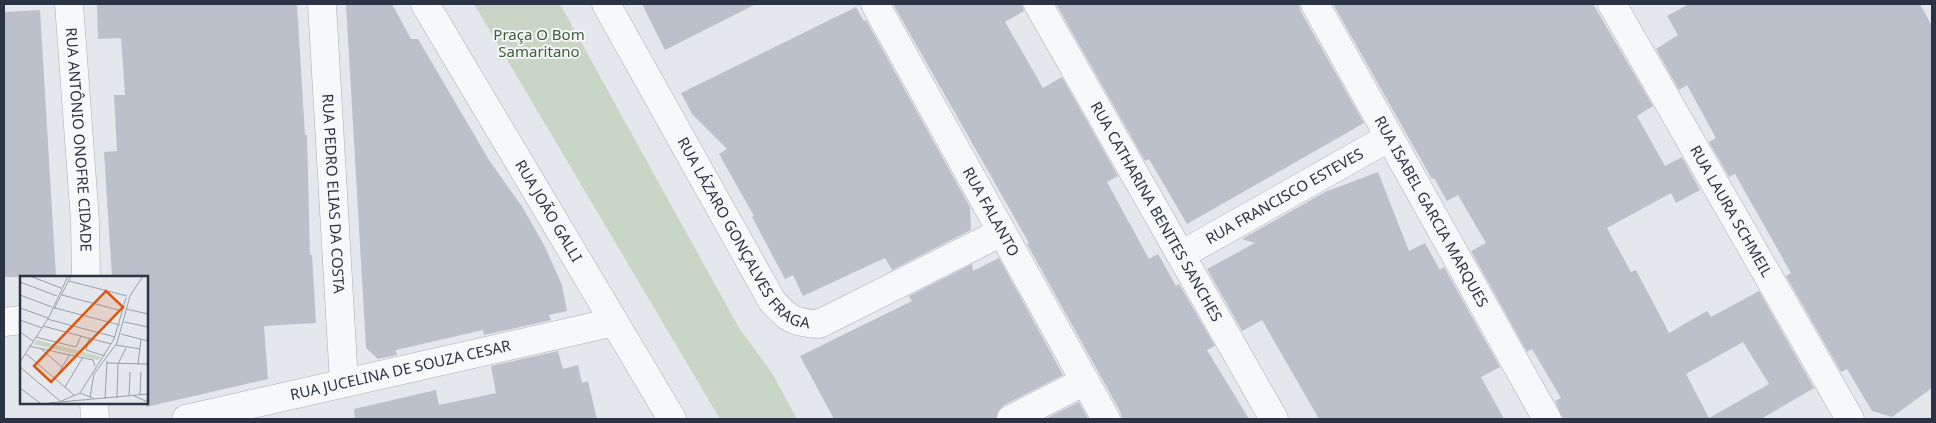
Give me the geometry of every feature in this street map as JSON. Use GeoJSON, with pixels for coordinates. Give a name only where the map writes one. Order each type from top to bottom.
{"type":"FeatureCollection","features":[{"type":"Feature","properties":{"kind":"street","name":"RUA ANTÔNIO ONOFRE CIDADE"},"geometry":{"type":"LineString","coordinates":[[69,4],[85,221],[86,276]]}},
{"type":"Feature","properties":{"kind":"street","name":"RUA PEDRO ELIAS DA COSTA"},"geometry":{"type":"LineString","coordinates":[[322,4],[344,383]]}},
{"type":"Feature","properties":{"kind":"street","name":"RUA JOÃO GALLI"},"geometry":{"type":"LineString","coordinates":[[425,4],[672,419]]}},
{"type":"Feature","properties":{"kind":"street","name":"RUA LÁZARO GONÇALVES FRAGA"},"geometry":{"type":"LineString","coordinates":[[606,4],[772,301],[788,318],[803,323],[819,324],[1002,232]]}},
{"type":"Feature","properties":{"kind":"street","name":"RUA FALANTO"},"geometry":{"type":"LineString","coordinates":[[875,4],[1106,419]]}},
{"type":"Feature","properties":{"kind":"street","name":"RUA CATHARINA BENITES SANCHES"},"geometry":{"type":"LineString","coordinates":[[1038,4],[1274,419]]}},
{"type":"Feature","properties":{"kind":"street","name":"RUA ISABEL GARCIA MARQUES"},"geometry":{"type":"LineString","coordinates":[[1315,4],[1388,138],[1547,419]]}},
{"type":"Feature","properties":{"kind":"street","name":"RUA LAURA SCHMEIL"},"geometry":{"type":"LineString","coordinates":[[1612,4],[1850,419]]}},
{"type":"Feature","properties":{"kind":"street","name":"RUA FRANCISCO ESTEVES"},"geometry":{"type":"LineString","coordinates":[[1180,255],[1388,138]]}},
{"type":"Feature","properties":{"kind":"street"},"geometry":{"type":"LineString","coordinates":[[4,322],[20,320]]}},
{"type":"Feature","properties":{"kind":"street","name":"RUA JUCELINA DE SOUZA CESAR"},"geometry":{"type":"LineString","coordinates":[[186,419],[614,322]]}},
{"type":"Feature","properties":{"kind":"street"},"geometry":{"type":"LineString","coordinates":[[1011,419],[1085,381]]}},
{"type":"Feature","properties":{"kind":"street"},"geometry":{"type":"LineString","coordinates":[[94,403],[95,419]]}},
{"type":"Feature","properties":{"kind":"green space","name":"Praça O Bom Samaritano"},"geometry":{"type":"Polygon","coordinates":[[[474,4],[560,4],[739,328],[772,373],[797,419],[720,419],[474,4]]]}},
{"type":"Feature","properties":{"kind":"building"},"geometry":{"type":"Polygon","coordinates":[[[97,4],[297,4],[305,135],[307,135],[310,255],[312,255],[316,323],[264,326],[268,379],[146,407],[146,403],[148,403],[148,276],[112,276],[104,152],[117,151],[114,95],[125,95],[121,38],[98,39],[97,4]]]}},
{"type":"Feature","properties":{"kind":"building"},"geometry":{"type":"Polygon","coordinates":[[[346,4],[392,4],[411,39],[418,39],[489,160],[523,208],[545,247],[562,285],[567,311],[549,315],[551,320],[484,335],[483,330],[396,350],[397,355],[378,359],[366,348],[346,4]]]}},
{"type":"Feature","properties":{"kind":"building"},"geometry":{"type":"Polygon","coordinates":[[[642,4],[756,4],[665,50],[642,4]]]}},
{"type":"Feature","properties":{"kind":"building"},"geometry":{"type":"Polygon","coordinates":[[[893,4],[1022,4],[1024,11],[1005,22],[1043,88],[1062,77],[1118,176],[1107,182],[1149,259],[1158,254],[1176,286],[1179,284],[1215,346],[1207,350],[1249,419],[1122,419],[1120,411],[1027,244],[1029,243],[893,4]]]}},
{"type":"Feature","properties":{"kind":"building"},"geometry":{"type":"Polygon","coordinates":[[[1056,4],[1299,4],[1301,12],[1364,123],[1187,224],[1149,159],[1145,161],[1056,4]]]}},
{"type":"Feature","properties":{"kind":"building"},"geometry":{"type":"Polygon","coordinates":[[[1333,4],[1593,4],[1653,106],[1637,116],[1665,166],[1682,157],[1700,190],[1676,203],[1671,193],[1607,228],[1631,272],[1636,270],[1669,333],[1707,311],[1711,317],[1759,291],[1814,388],[1761,419],[1563,419],[1555,401],[1561,398],[1532,349],[1527,352],[1471,251],[1486,243],[1458,195],[1447,201],[1434,178],[1432,179],[1333,4]],[[1743,342],[1686,374],[1709,418],[1769,384],[1743,342]]]}},
{"type":"Feature","properties":{"kind":"building"},"geometry":{"type":"Polygon","coordinates":[[[1689,4],[1920,4],[1932,26],[1932,388],[1892,417],[1872,411],[1847,369],[1841,372],[1786,276],[1791,273],[1735,174],[1729,177],[1709,142],[1716,138],[1687,85],[1679,90],[1656,49],[1678,35],[1667,16],[1689,4]]]}},
{"type":"Feature","properties":{"kind":"building"},"geometry":{"type":"Polygon","coordinates":[[[856,7],[864,21],[866,20],[970,207],[971,230],[892,270],[885,258],[803,296],[793,275],[785,279],[752,217],[754,216],[719,154],[727,149],[692,114],[681,93],[856,7]]]}},
{"type":"Feature","properties":{"kind":"building"},"geometry":{"type":"Polygon","coordinates":[[[40,10],[56,276],[4,277],[4,12],[40,10]]]}},
{"type":"Feature","properties":{"kind":"building"},"geometry":{"type":"Polygon","coordinates":[[[1378,172],[1409,251],[1425,243],[1440,270],[1444,267],[1500,367],[1481,377],[1504,419],[1319,419],[1262,320],[1242,331],[1207,269],[1255,243],[1242,239],[1325,192],[1378,172]]]}},
{"type":"Feature","properties":{"kind":"building"},"geometry":{"type":"Polygon","coordinates":[[[999,258],[1063,375],[1004,405],[998,411],[996,419],[834,419],[800,356],[912,301],[909,296],[972,264],[973,271],[999,258]]]}},
{"type":"Feature","properties":{"kind":"building"},"geometry":{"type":"Polygon","coordinates":[[[558,351],[563,369],[578,365],[582,383],[588,381],[597,419],[355,419],[354,409],[436,390],[439,405],[496,393],[491,366],[558,351]]]}},
{"type":"Feature","properties":{"kind":"building"},"geometry":{"type":"Polygon","coordinates":[[[1079,402],[1088,419],[1045,419],[1079,402]]]}}]}
